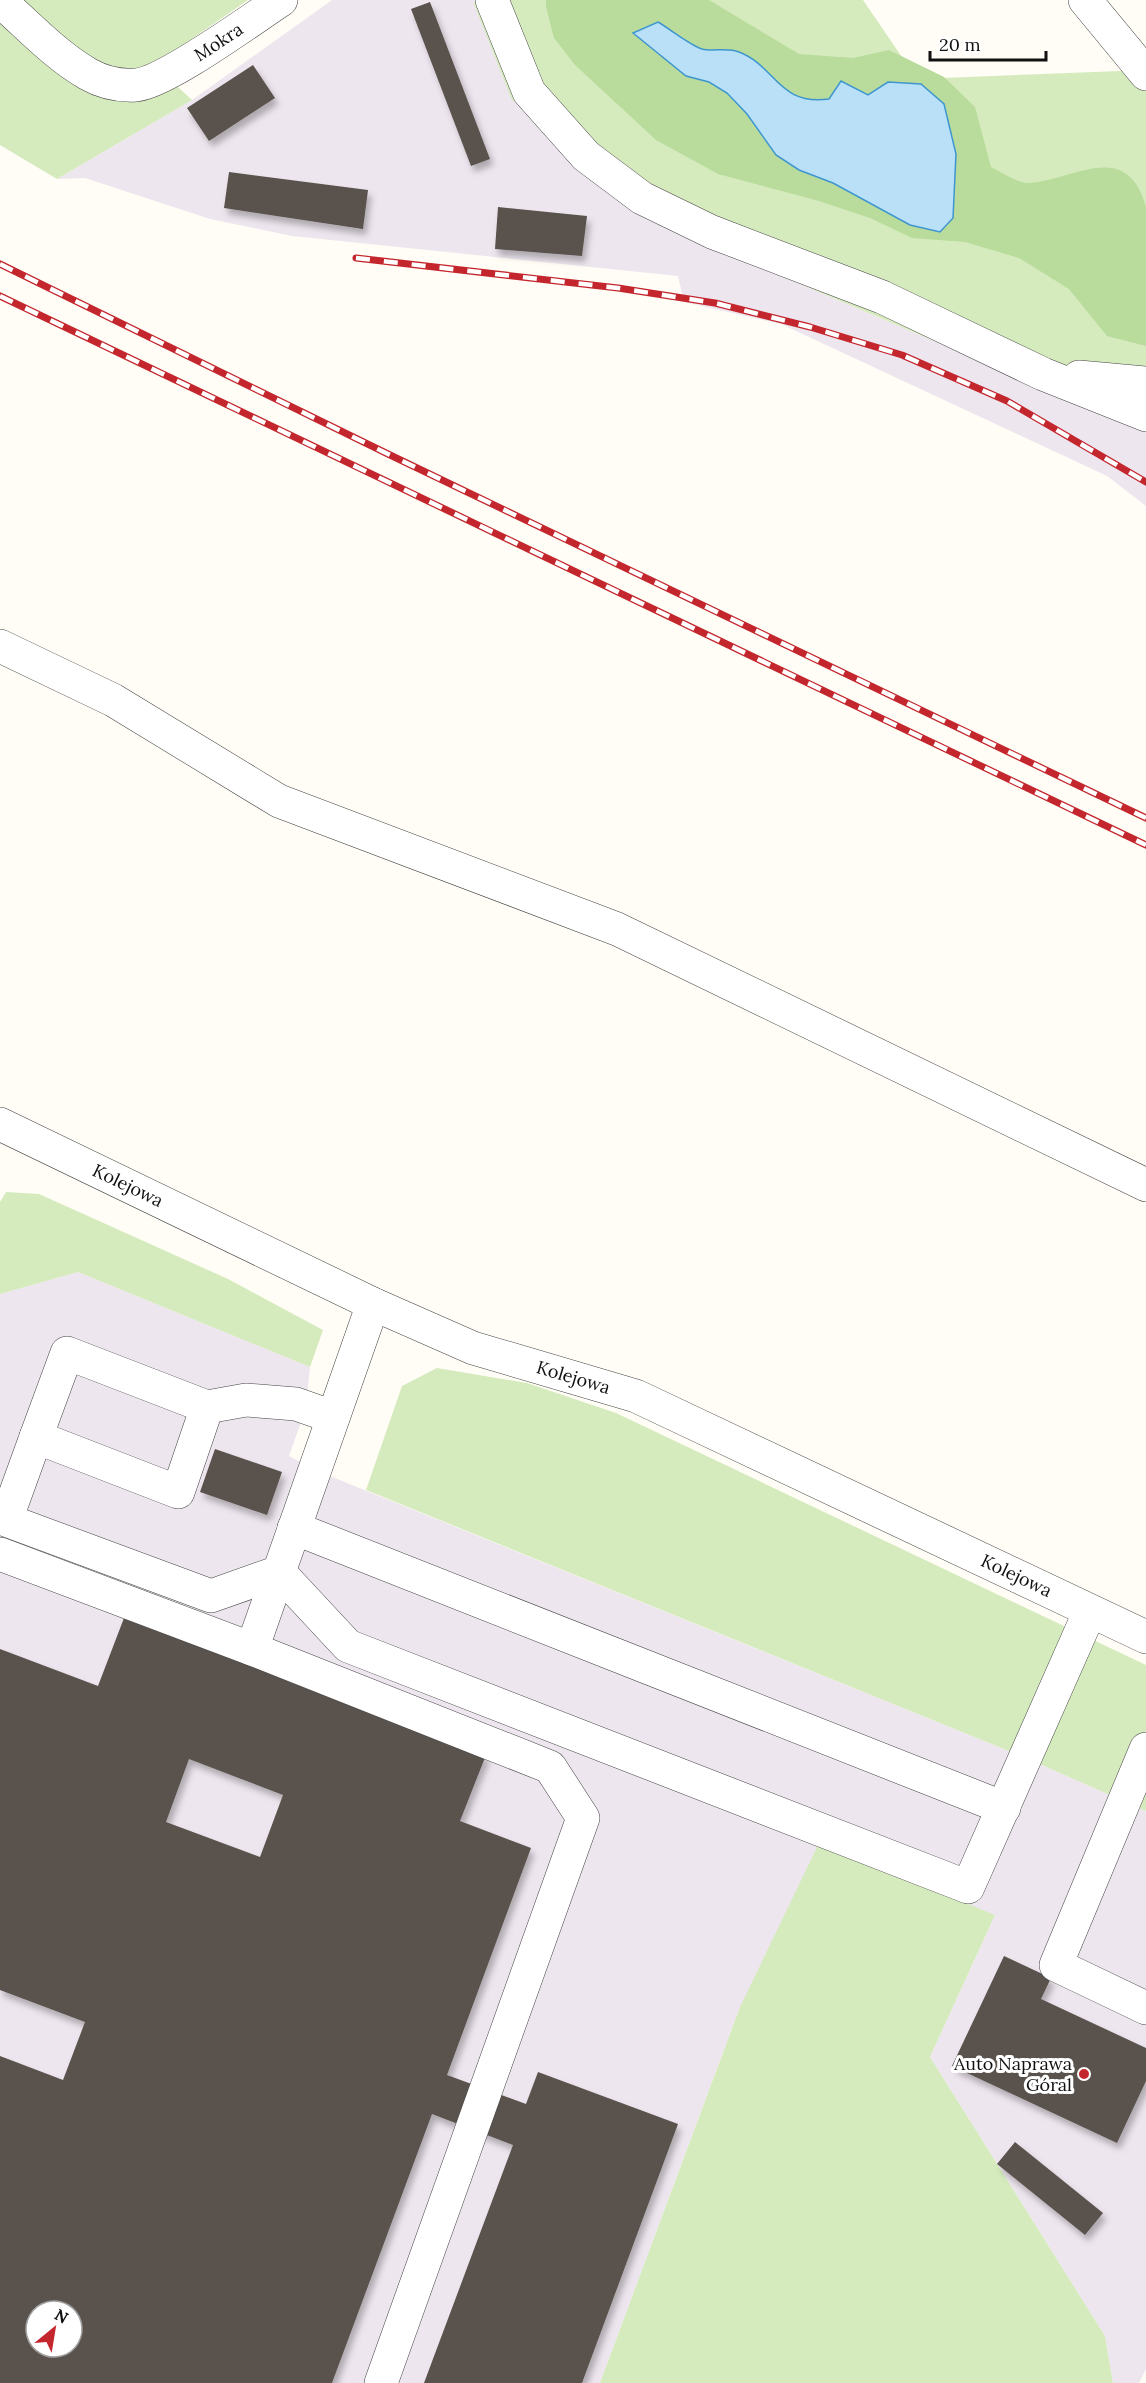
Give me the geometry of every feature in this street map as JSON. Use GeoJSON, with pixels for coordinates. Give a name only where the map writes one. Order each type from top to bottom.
{"type":"FeatureCollection","features":[{"type":"Feature","properties":{"kind":"street","name":"Mokra"},"geometry":{"type":"LineString","coordinates":[[0,1],[55,50],[87,74],[108,82],[137,85],[168,74],[281,0]]}},
{"type":"Feature","properties":{"kind":"street"},"geometry":{"type":"LineString","coordinates":[[492,0],[529,92],[586,156],[642,198],[711,232],[882,297],[1043,374],[1146,415]]}},
{"type":"Feature","properties":{"kind":"street"},"geometry":{"type":"LineString","coordinates":[[1084,0],[1146,74]]}},
{"type":"Feature","properties":{"kind":"street"},"geometry":{"type":"LineString","coordinates":[[1043,374],[1146,383]]}},
{"type":"Feature","properties":{"kind":"street"},"geometry":{"type":"LineString","coordinates":[[0,646],[113,700],[279,801],[617,929],[1146,1185]]}},
{"type":"Feature","properties":{"kind":"street","name":"Kolejowa"},"geometry":{"type":"LineString","coordinates":[[0,1124],[373,1304],[473,1348],[636,1396],[1146,1637]]}},
{"type":"Feature","properties":{"kind":"street"},"geometry":{"type":"LineString","coordinates":[[252,1649],[373,1304]]}},
{"type":"Feature","properties":{"kind":"street"},"geometry":{"type":"LineString","coordinates":[[279,1572],[211,1596],[6,1520],[67,1353],[207,1407],[246,1400],[296,1404],[333,1417]]}},
{"type":"Feature","properties":{"kind":"street"},"geometry":{"type":"LineString","coordinates":[[36,1437],[178,1492],[207,1407]]}},
{"type":"Feature","properties":{"kind":"street"},"geometry":{"type":"LineString","coordinates":[[294,1528],[1004,1808]]}},
{"type":"Feature","properties":{"kind":"street"},"geometry":{"type":"LineString","coordinates":[[0,1554],[252,1649],[550,1767],[583,1818],[381,2383]]}},
{"type":"Feature","properties":{"kind":"street"},"geometry":{"type":"LineString","coordinates":[[279,1572],[348,1646],[968,1887],[1090,1611]]}},
{"type":"Feature","properties":{"kind":"street"},"geometry":{"type":"LineString","coordinates":[[1146,1749],[1056,1965],[1146,2008]]}},
{"type":"Feature","properties":{"kind":"shaded area"},"geometry":{"type":"Polygon","coordinates":[[[332,0],[476,0],[474,4],[558,122],[673,230],[1146,431],[1146,506],[1107,476],[781,324],[684,302],[678,276],[292,236],[210,219],[85,178],[57,179],[192,100],[332,0]]]}},
{"type":"Feature","properties":{"kind":"shaded area"},"geometry":{"type":"Polygon","coordinates":[[[78,1272],[310,1367],[306,1408],[289,1456],[315,1470],[1026,1758],[1146,1811],[1146,2369],[1139,2383],[1113,2383],[1105,2336],[930,2057],[995,1915],[740,2007],[600,2383],[0,2383],[0,1294],[78,1272]]]}},
{"type":"Feature","properties":{"kind":"green space"},"geometry":{"type":"Polygon","coordinates":[[[0,0],[248,0],[154,65],[192,100],[57,179],[0,145],[0,0]]]}},
{"type":"Feature","properties":{"kind":"green space"},"geometry":{"type":"Polygon","coordinates":[[[476,0],[863,0],[917,79],[1146,70],[1146,431],[673,230],[558,122],[512,100],[474,4],[476,0]]]}},
{"type":"Feature","properties":{"kind":"green space"},"geometry":{"type":"Polygon","coordinates":[[[546,0],[709,0],[799,54],[853,58],[889,50],[944,77],[975,107],[991,167],[1005,175],[1030,183],[1097,168],[1113,168],[1126,174],[1137,186],[1146,207],[1146,346],[1107,336],[1069,289],[1019,258],[965,242],[912,238],[870,218],[819,201],[718,174],[656,140],[575,65],[554,38],[546,0]]]}},
{"type":"Feature","properties":{"kind":"green space"},"geometry":{"type":"Polygon","coordinates":[[[6,1192],[39,1194],[228,1279],[323,1330],[310,1367],[78,1272],[0,1294],[0,1202],[6,1192]]]}},
{"type":"Feature","properties":{"kind":"green space"},"geometry":{"type":"Polygon","coordinates":[[[437,1368],[527,1383],[616,1413],[1146,1665],[1146,1811],[1026,1758],[366,1490],[402,1386],[437,1368]]]}},
{"type":"Feature","properties":{"kind":"green space"},"geometry":{"type":"Polygon","coordinates":[[[819,1843],[995,1915],[930,2057],[1105,2336],[1113,2383],[600,2383],[740,2007],[819,1843]]]}},
{"type":"Feature","properties":{"kind":"water"},"geometry":{"type":"Polygon","coordinates":[[[658,22],[702,49],[734,51],[751,58],[788,91],[799,97],[812,100],[829,99],[841,81],[868,95],[888,82],[921,84],[944,104],[956,154],[953,218],[940,232],[910,225],[833,183],[799,170],[776,155],[747,114],[727,93],[709,82],[686,76],[633,33],[658,22]]]}},
{"type":"Feature","properties":{"kind":"building"},"geometry":{"type":"Polygon","coordinates":[[[430,2],[490,159],[471,166],[411,9],[430,2]]]}},
{"type":"Feature","properties":{"kind":"building"},"geometry":{"type":"Polygon","coordinates":[[[253,65],[275,98],[209,141],[187,108],[253,65]]]}},
{"type":"Feature","properties":{"kind":"building"},"geometry":{"type":"Polygon","coordinates":[[[229,172],[368,190],[363,229],[224,208],[229,172]]]}},
{"type":"Feature","properties":{"kind":"building"},"geometry":{"type":"Polygon","coordinates":[[[498,207],[587,216],[582,256],[495,249],[498,207]]]}},
{"type":"Feature","properties":{"kind":"building"},"geometry":{"type":"Polygon","coordinates":[[[215,1449],[282,1472],[267,1515],[200,1492],[215,1449]]]}},
{"type":"Feature","properties":{"kind":"building"},"geometry":{"type":"Polygon","coordinates":[[[124,1618],[486,1755],[460,1821],[531,1848],[447,2075],[526,2104],[538,2072],[678,2124],[582,2383],[424,2383],[513,2145],[432,2114],[332,2383],[0,2383],[0,2056],[63,2080],[85,2022],[0,1990],[0,1649],[98,1686],[124,1618]],[[189,1759],[166,1822],[260,1857],[283,1795],[189,1759]]]}},
{"type":"Feature","properties":{"kind":"building"},"geometry":{"type":"Polygon","coordinates":[[[1004,1956],[1051,1978],[1041,1999],[1146,2048],[1146,2081],[1117,2143],[952,2066],[1004,1956]]]}},
{"type":"Feature","properties":{"kind":"building"},"geometry":{"type":"Polygon","coordinates":[[[1015,2142],[1103,2213],[1085,2235],[997,2164],[1015,2142]]]}},
{"type":"Feature","properties":{"kind":"railway"},"geometry":{"type":"LineString","coordinates":[[356,258],[618,288],[715,303],[810,327],[902,355],[1007,401],[1146,482]]}},
{"type":"Feature","properties":{"kind":"railway"},"geometry":{"type":"LineString","coordinates":[[0,264],[388,454],[1146,818]]}},
{"type":"Feature","properties":{"kind":"railway"},"geometry":{"type":"LineString","coordinates":[[0,296],[1146,845]]}},
{"type":"Feature","properties":{"kind":"place","name":"Auto Naprawa Góral"},"geometry":{"type":"Point","coordinates":[1084,2074]}}]}
